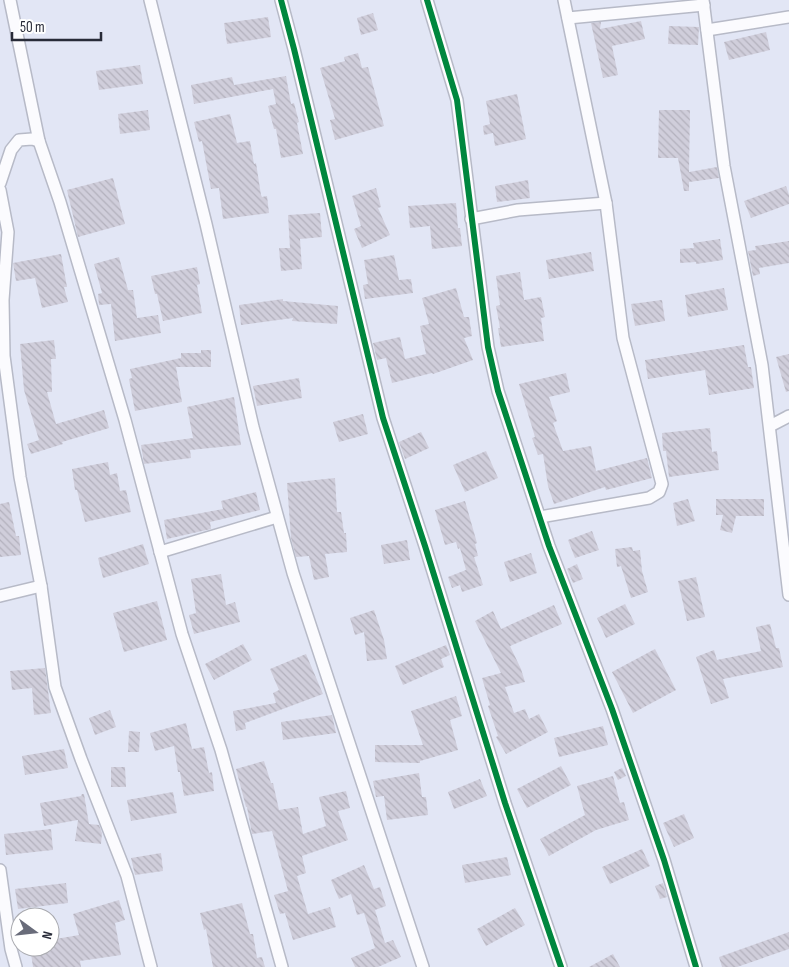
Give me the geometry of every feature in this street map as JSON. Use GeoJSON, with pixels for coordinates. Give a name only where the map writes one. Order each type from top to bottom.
{"type":"FeatureCollection","features":[{"type":"Feature","properties":{"kind":"street"},"geometry":{"type":"LineString","coordinates":[[10,0],[39,141],[60,202],[125,420],[182,634],[221,750],[282,967]]}},
{"type":"Feature","properties":{"kind":"street"},"geometry":{"type":"LineString","coordinates":[[150,0],[206,224],[253,427],[293,573],[423,967]]}},
{"type":"Feature","properties":{"kind":"street"},"geometry":{"type":"LineString","coordinates":[[281,0],[383,418],[505,802],[561,967]]}},
{"type":"Feature","properties":{"kind":"street"},"geometry":{"type":"LineString","coordinates":[[428,0],[457,100],[488,347],[498,391],[540,517],[622,738],[664,860],[696,967]]}},
{"type":"Feature","properties":{"kind":"street"},"geometry":{"type":"LineString","coordinates":[[540,517],[649,498],[659,492],[662,484],[623,338],[606,204],[564,0]]}},
{"type":"Feature","properties":{"kind":"street"},"geometry":{"type":"LineString","coordinates":[[568,18],[704,3],[724,166],[762,365],[789,595]]}},
{"type":"Feature","properties":{"kind":"street"},"geometry":{"type":"LineString","coordinates":[[707,30],[789,17]]}},
{"type":"Feature","properties":{"kind":"street"},"geometry":{"type":"LineString","coordinates":[[0,182],[11,150],[19,140],[32,139],[39,141]]}},
{"type":"Feature","properties":{"kind":"street"},"geometry":{"type":"LineString","coordinates":[[0,190],[8,232],[3,300],[4,356],[20,477],[41,586],[55,687],[127,876],[151,967]]}},
{"type":"Feature","properties":{"kind":"street"},"geometry":{"type":"LineString","coordinates":[[471,219],[518,210],[606,204]]}},
{"type":"Feature","properties":{"kind":"street"},"geometry":{"type":"LineString","coordinates":[[770,426],[789,416]]}},
{"type":"Feature","properties":{"kind":"street"},"geometry":{"type":"LineString","coordinates":[[160,552],[278,517]]}},
{"type":"Feature","properties":{"kind":"street"},"geometry":{"type":"LineString","coordinates":[[0,596],[41,586]]}},
{"type":"Feature","properties":{"kind":"street"},"geometry":{"type":"LineString","coordinates":[[0,870],[16,967]]}},
{"type":"Feature","properties":{"kind":"building"},"geometry":{"type":"Polygon","coordinates":[[[373,13],[378,30],[361,35],[357,18],[373,13]]]}},
{"type":"Feature","properties":{"kind":"building"},"geometry":{"type":"Polygon","coordinates":[[[268,17],[271,37],[227,44],[224,23],[268,17]]]}},
{"type":"Feature","properties":{"kind":"building"},"geometry":{"type":"Polygon","coordinates":[[[641,21],[645,39],[612,46],[618,75],[603,78],[591,23],[601,22],[600,29],[641,21]]]}},
{"type":"Feature","properties":{"kind":"building"},"geometry":{"type":"Polygon","coordinates":[[[669,26],[699,27],[698,45],[668,44],[669,26]]]}},
{"type":"Feature","properties":{"kind":"building"},"geometry":{"type":"Polygon","coordinates":[[[766,32],[770,50],[729,60],[724,42],[766,32]]]}},
{"type":"Feature","properties":{"kind":"building"},"geometry":{"type":"Polygon","coordinates":[[[358,53],[362,68],[368,67],[384,126],[335,140],[330,120],[335,119],[320,68],[345,61],[344,57],[358,53]]]}},
{"type":"Feature","properties":{"kind":"building"},"geometry":{"type":"Polygon","coordinates":[[[140,65],[143,84],[99,90],[96,71],[140,65]]]}},
{"type":"Feature","properties":{"kind":"building"},"geometry":{"type":"Polygon","coordinates":[[[286,76],[291,104],[294,103],[299,122],[297,123],[303,154],[281,158],[276,129],[274,129],[268,106],[276,104],[273,89],[194,104],[191,85],[232,77],[234,85],[286,76]]]}},
{"type":"Feature","properties":{"kind":"building"},"geometry":{"type":"Polygon","coordinates":[[[517,94],[526,139],[495,146],[493,133],[484,135],[483,126],[490,124],[486,101],[517,94]]]}},
{"type":"Feature","properties":{"kind":"building"},"geometry":{"type":"Polygon","coordinates":[[[148,110],[150,130],[120,134],[118,114],[148,110]]]}},
{"type":"Feature","properties":{"kind":"building"},"geometry":{"type":"Polygon","coordinates":[[[659,110],[690,110],[689,172],[717,167],[719,178],[689,182],[689,191],[684,191],[678,158],[658,158],[659,110]]]}},
{"type":"Feature","properties":{"kind":"building"},"geometry":{"type":"Polygon","coordinates":[[[230,114],[237,143],[250,141],[261,195],[262,197],[267,196],[269,213],[223,219],[219,188],[211,189],[202,141],[199,142],[194,122],[230,114]]]}},
{"type":"Feature","properties":{"kind":"building"},"geometry":{"type":"Polygon","coordinates":[[[113,178],[125,224],[78,237],[67,190],[113,178]]]}},
{"type":"Feature","properties":{"kind":"building"},"geometry":{"type":"Polygon","coordinates":[[[528,180],[530,198],[497,202],[495,186],[528,180]]]}},
{"type":"Feature","properties":{"kind":"building"},"geometry":{"type":"Polygon","coordinates":[[[786,186],[789,204],[751,218],[744,201],[786,186]]]}},
{"type":"Feature","properties":{"kind":"building"},"geometry":{"type":"Polygon","coordinates":[[[376,188],[381,207],[378,208],[390,235],[362,248],[354,229],[361,226],[352,196],[376,188]]]}},
{"type":"Feature","properties":{"kind":"building"},"geometry":{"type":"Polygon","coordinates":[[[456,203],[462,246],[432,249],[430,226],[410,228],[408,206],[456,203]]]}},
{"type":"Feature","properties":{"kind":"building"},"geometry":{"type":"Polygon","coordinates":[[[320,213],[322,237],[300,239],[302,269],[281,271],[279,248],[290,248],[288,215],[320,213]]]}},
{"type":"Feature","properties":{"kind":"building"},"geometry":{"type":"Polygon","coordinates":[[[720,239],[723,260],[696,264],[696,262],[680,263],[680,249],[694,248],[693,243],[720,239]]]}},
{"type":"Feature","properties":{"kind":"building"},"geometry":{"type":"Polygon","coordinates":[[[789,241],[789,263],[759,268],[760,274],[753,276],[748,251],[756,250],[755,246],[789,241]]]}},
{"type":"Feature","properties":{"kind":"building"},"geometry":{"type":"Polygon","coordinates":[[[591,252],[594,271],[549,279],[546,260],[591,252]]]}},
{"type":"Feature","properties":{"kind":"building"},"geometry":{"type":"Polygon","coordinates":[[[61,254],[67,287],[64,287],[68,302],[42,308],[35,278],[16,281],[13,263],[61,254]]]}},
{"type":"Feature","properties":{"kind":"building"},"geometry":{"type":"Polygon","coordinates":[[[394,255],[399,280],[411,279],[413,293],[365,299],[363,285],[368,284],[364,260],[394,255]]]}},
{"type":"Feature","properties":{"kind":"building"},"geometry":{"type":"Polygon","coordinates":[[[119,257],[128,290],[133,290],[137,318],[158,315],[161,333],[115,341],[111,304],[99,305],[98,294],[102,293],[94,264],[119,257]]]}},
{"type":"Feature","properties":{"kind":"building"},"geometry":{"type":"Polygon","coordinates":[[[197,267],[200,284],[197,285],[202,313],[163,321],[151,276],[197,267]]]}},
{"type":"Feature","properties":{"kind":"building"},"geometry":{"type":"Polygon","coordinates":[[[520,272],[524,300],[541,297],[545,317],[541,318],[544,341],[501,347],[496,306],[500,305],[496,276],[520,272]]]}},
{"type":"Feature","properties":{"kind":"building"},"geometry":{"type":"Polygon","coordinates":[[[456,288],[464,317],[469,317],[472,336],[464,338],[473,360],[433,374],[392,383],[386,358],[377,360],[373,343],[400,337],[405,359],[426,354],[420,326],[429,324],[422,298],[456,288]]]}},
{"type":"Feature","properties":{"kind":"building"},"geometry":{"type":"Polygon","coordinates":[[[724,288],[728,310],[688,317],[685,295],[724,288]]]}},
{"type":"Feature","properties":{"kind":"building"},"geometry":{"type":"Polygon","coordinates":[[[283,299],[283,301],[338,306],[337,324],[292,321],[293,318],[241,325],[239,305],[283,299]]]}},
{"type":"Feature","properties":{"kind":"building"},"geometry":{"type":"Polygon","coordinates":[[[662,300],[665,321],[635,326],[631,304],[662,300]]]}},
{"type":"Feature","properties":{"kind":"building"},"geometry":{"type":"Polygon","coordinates":[[[54,340],[56,359],[51,359],[52,392],[47,392],[56,424],[104,410],[109,428],[62,442],[63,444],[31,454],[27,444],[39,440],[24,390],[20,344],[54,340]]]}},
{"type":"Feature","properties":{"kind":"building"},"geometry":{"type":"Polygon","coordinates":[[[744,345],[748,367],[751,367],[754,388],[709,395],[705,370],[648,379],[645,360],[744,345]]]}},
{"type":"Feature","properties":{"kind":"building"},"geometry":{"type":"Polygon","coordinates":[[[201,350],[211,350],[211,367],[176,367],[182,402],[135,411],[129,379],[132,378],[130,369],[181,358],[181,353],[201,353],[201,350]]]}},
{"type":"Feature","properties":{"kind":"building"},"geometry":{"type":"Polygon","coordinates":[[[789,354],[789,391],[786,392],[776,357],[789,354]]]}},
{"type":"Feature","properties":{"kind":"building"},"geometry":{"type":"Polygon","coordinates":[[[566,373],[570,392],[549,397],[557,421],[553,423],[563,451],[591,446],[596,471],[647,458],[652,478],[606,490],[605,487],[554,504],[548,486],[543,454],[538,455],[532,438],[535,437],[519,384],[566,373]]]}},
{"type":"Feature","properties":{"kind":"building"},"geometry":{"type":"Polygon","coordinates":[[[299,378],[302,398],[257,406],[253,386],[299,378]]]}},
{"type":"Feature","properties":{"kind":"building"},"geometry":{"type":"Polygon","coordinates":[[[234,397],[241,445],[190,450],[191,458],[144,464],[141,445],[193,438],[187,407],[234,397]]]}},
{"type":"Feature","properties":{"kind":"building"},"geometry":{"type":"Polygon","coordinates":[[[363,414],[368,434],[339,442],[333,422],[363,414]]]}},
{"type":"Feature","properties":{"kind":"building"},"geometry":{"type":"Polygon","coordinates":[[[710,428],[712,452],[717,451],[719,470],[669,477],[666,451],[663,451],[662,433],[710,428]]]}},
{"type":"Feature","properties":{"kind":"building"},"geometry":{"type":"Polygon","coordinates":[[[421,432],[429,448],[405,459],[399,442],[421,432]]]}},
{"type":"Feature","properties":{"kind":"building"},"geometry":{"type":"Polygon","coordinates":[[[486,451],[498,478],[465,492],[453,465],[486,451]]]}},
{"type":"Feature","properties":{"kind":"building"},"geometry":{"type":"Polygon","coordinates":[[[108,462],[110,475],[117,473],[120,491],[126,490],[131,512],[85,522],[77,490],[75,490],[72,469],[108,462]]]}},
{"type":"Feature","properties":{"kind":"building"},"geometry":{"type":"Polygon","coordinates":[[[335,478],[337,512],[341,512],[344,533],[346,533],[347,552],[325,554],[329,577],[314,580],[309,556],[296,557],[291,538],[287,483],[335,478]]]}},
{"type":"Feature","properties":{"kind":"building"},"geometry":{"type":"Polygon","coordinates":[[[256,492],[260,510],[210,522],[211,529],[167,539],[164,520],[223,509],[221,501],[256,492]]]}},
{"type":"Feature","properties":{"kind":"building"},"geometry":{"type":"Polygon","coordinates":[[[688,499],[695,521],[677,526],[673,503],[688,499]]]}},
{"type":"Feature","properties":{"kind":"building"},"geometry":{"type":"Polygon","coordinates":[[[716,499],[764,499],[764,516],[736,516],[732,533],[720,530],[723,515],[716,515],[716,499]]]}},
{"type":"Feature","properties":{"kind":"building"},"geometry":{"type":"Polygon","coordinates":[[[465,501],[477,543],[475,544],[478,556],[474,557],[483,585],[462,592],[460,585],[452,588],[448,577],[466,570],[460,548],[458,549],[456,542],[445,545],[435,510],[465,501]]]}},
{"type":"Feature","properties":{"kind":"building"},"geometry":{"type":"Polygon","coordinates":[[[9,502],[16,536],[19,536],[21,555],[0,557],[0,504],[9,502]]]}},
{"type":"Feature","properties":{"kind":"building"},"geometry":{"type":"Polygon","coordinates":[[[592,531],[599,550],[575,558],[568,540],[592,531]]]}},
{"type":"Feature","properties":{"kind":"building"},"geometry":{"type":"Polygon","coordinates":[[[407,540],[410,560],[384,564],[381,545],[407,540]]]}},
{"type":"Feature","properties":{"kind":"building"},"geometry":{"type":"Polygon","coordinates":[[[143,544],[149,564],[103,578],[98,558],[143,544]]]}},
{"type":"Feature","properties":{"kind":"building"},"geometry":{"type":"Polygon","coordinates":[[[632,547],[633,551],[640,550],[642,571],[648,592],[631,598],[621,566],[617,567],[615,549],[632,547]]]}},
{"type":"Feature","properties":{"kind":"building"},"geometry":{"type":"Polygon","coordinates":[[[531,553],[537,573],[510,582],[504,562],[531,553]]]}},
{"type":"Feature","properties":{"kind":"building"},"geometry":{"type":"Polygon","coordinates":[[[577,564],[583,579],[573,583],[567,569],[577,564]]]}},
{"type":"Feature","properties":{"kind":"building"},"geometry":{"type":"Polygon","coordinates":[[[221,574],[226,605],[235,602],[240,622],[194,634],[189,615],[196,613],[191,579],[221,574]]]}},
{"type":"Feature","properties":{"kind":"building"},"geometry":{"type":"Polygon","coordinates":[[[696,577],[705,617],[687,621],[678,581],[696,577]]]}},
{"type":"Feature","properties":{"kind":"building"},"geometry":{"type":"Polygon","coordinates":[[[157,601],[167,640],[124,652],[113,613],[157,601]]]}},
{"type":"Feature","properties":{"kind":"building"},"geometry":{"type":"Polygon","coordinates":[[[625,604],[635,624],[606,638],[597,618],[625,604]]]}},
{"type":"Feature","properties":{"kind":"building"},"geometry":{"type":"Polygon","coordinates":[[[554,605],[562,624],[510,646],[525,682],[505,687],[514,713],[525,709],[529,719],[539,714],[548,732],[506,754],[496,737],[498,736],[488,706],[490,705],[482,678],[501,673],[475,621],[493,611],[501,629],[554,605]]]}},
{"type":"Feature","properties":{"kind":"building"},"geometry":{"type":"Polygon","coordinates":[[[374,610],[384,640],[387,659],[367,661],[364,632],[355,635],[350,618],[374,610]]]}},
{"type":"Feature","properties":{"kind":"building"},"geometry":{"type":"Polygon","coordinates":[[[770,624],[776,648],[779,648],[783,667],[723,679],[729,698],[711,704],[696,657],[714,650],[717,660],[761,651],[756,627],[770,624]]]}},
{"type":"Feature","properties":{"kind":"building"},"geometry":{"type":"Polygon","coordinates":[[[243,644],[252,660],[214,680],[205,664],[243,644]]]}},
{"type":"Feature","properties":{"kind":"building"},"geometry":{"type":"Polygon","coordinates":[[[446,645],[450,655],[441,659],[444,667],[403,685],[395,666],[446,645]]]}},
{"type":"Feature","properties":{"kind":"building"},"geometry":{"type":"Polygon","coordinates":[[[655,649],[676,690],[633,713],[612,672],[655,649]]]}},
{"type":"Feature","properties":{"kind":"building"},"geometry":{"type":"Polygon","coordinates":[[[306,654],[323,694],[245,723],[246,729],[236,731],[233,711],[276,703],[273,693],[279,690],[270,669],[306,654]]]}},
{"type":"Feature","properties":{"kind":"building"},"geometry":{"type":"Polygon","coordinates":[[[45,668],[51,713],[34,715],[32,688],[12,690],[10,671],[45,668]]]}},
{"type":"Feature","properties":{"kind":"building"},"geometry":{"type":"Polygon","coordinates":[[[456,696],[462,716],[450,720],[458,750],[420,761],[420,763],[375,762],[375,745],[423,745],[411,711],[456,696]]]}},
{"type":"Feature","properties":{"kind":"building"},"geometry":{"type":"Polygon","coordinates":[[[110,710],[116,727],[95,735],[89,718],[110,710]]]}},
{"type":"Feature","properties":{"kind":"building"},"geometry":{"type":"Polygon","coordinates":[[[332,715],[336,733],[283,740],[281,722],[332,715]]]}},
{"type":"Feature","properties":{"kind":"building"},"geometry":{"type":"Polygon","coordinates":[[[186,723],[192,749],[204,747],[209,773],[212,772],[214,791],[184,796],[174,746],[155,751],[150,733],[186,723]]]}},
{"type":"Feature","properties":{"kind":"building"},"geometry":{"type":"Polygon","coordinates":[[[603,726],[608,745],[559,757],[554,738],[603,726]]]}},
{"type":"Feature","properties":{"kind":"building"},"geometry":{"type":"Polygon","coordinates":[[[129,731],[140,732],[139,752],[128,752],[129,731]]]}},
{"type":"Feature","properties":{"kind":"building"},"geometry":{"type":"Polygon","coordinates":[[[64,749],[68,768],[25,775],[22,756],[64,749]]]}},
{"type":"Feature","properties":{"kind":"building"},"geometry":{"type":"Polygon","coordinates":[[[264,761],[271,783],[273,783],[279,810],[298,807],[303,834],[326,826],[319,797],[346,791],[350,808],[338,811],[348,840],[302,856],[306,873],[297,876],[308,914],[330,907],[336,927],[293,940],[285,913],[280,914],[274,895],[288,891],[272,831],[252,834],[247,807],[236,769],[264,761]]]}},
{"type":"Feature","properties":{"kind":"building"},"geometry":{"type":"Polygon","coordinates":[[[561,766],[571,785],[527,808],[517,789],[561,766]]]}},
{"type":"Feature","properties":{"kind":"building"},"geometry":{"type":"Polygon","coordinates":[[[111,767],[125,767],[126,787],[111,787],[111,767]]]}},
{"type":"Feature","properties":{"kind":"building"},"geometry":{"type":"Polygon","coordinates":[[[622,768],[626,776],[618,780],[614,772],[622,768]]]}},
{"type":"Feature","properties":{"kind":"building"},"geometry":{"type":"Polygon","coordinates":[[[419,773],[422,797],[426,797],[428,815],[387,820],[384,796],[376,797],[373,781],[419,773]]]}},
{"type":"Feature","properties":{"kind":"building"},"geometry":{"type":"Polygon","coordinates":[[[613,776],[620,803],[624,802],[629,820],[596,830],[549,856],[540,839],[585,815],[577,786],[613,776]]]}},
{"type":"Feature","properties":{"kind":"building"},"geometry":{"type":"Polygon","coordinates":[[[480,779],[487,796],[454,809],[448,792],[480,779]]]}},
{"type":"Feature","properties":{"kind":"building"},"geometry":{"type":"Polygon","coordinates":[[[173,792],[177,813],[131,821],[127,800],[173,792]]]}},
{"type":"Feature","properties":{"kind":"building"},"geometry":{"type":"Polygon","coordinates":[[[84,794],[89,824],[99,825],[102,833],[101,844],[75,841],[78,820],[44,826],[40,803],[81,796],[84,794]]]}},
{"type":"Feature","properties":{"kind":"building"},"geometry":{"type":"Polygon","coordinates":[[[684,814],[694,838],[674,847],[663,823],[684,814]]]}},
{"type":"Feature","properties":{"kind":"building"},"geometry":{"type":"Polygon","coordinates":[[[51,829],[53,850],[6,855],[4,834],[51,829]]]}},
{"type":"Feature","properties":{"kind":"building"},"geometry":{"type":"Polygon","coordinates":[[[642,849],[650,866],[610,884],[602,867],[642,849]]]}},
{"type":"Feature","properties":{"kind":"building"},"geometry":{"type":"Polygon","coordinates":[[[161,853],[163,871],[135,875],[131,858],[161,853]]]}},
{"type":"Feature","properties":{"kind":"building"},"geometry":{"type":"Polygon","coordinates":[[[507,857],[511,875],[465,883],[462,865],[507,857]]]}},
{"type":"Feature","properties":{"kind":"building"},"geometry":{"type":"Polygon","coordinates":[[[364,865],[374,889],[380,887],[386,906],[375,910],[385,943],[393,940],[401,957],[378,967],[355,967],[351,958],[375,948],[364,913],[357,915],[351,894],[339,899],[331,880],[364,865]]]}},
{"type":"Feature","properties":{"kind":"building"},"geometry":{"type":"Polygon","coordinates":[[[66,883],[68,903],[18,907],[15,889],[66,883]]]}},
{"type":"Feature","properties":{"kind":"building"},"geometry":{"type":"Polygon","coordinates":[[[663,883],[667,897],[660,899],[655,886],[663,883]]]}},
{"type":"Feature","properties":{"kind":"building"},"geometry":{"type":"Polygon","coordinates":[[[119,900],[125,920],[115,923],[121,955],[80,961],[81,967],[33,967],[32,957],[60,957],[60,938],[79,935],[73,914],[119,900]]]}},
{"type":"Feature","properties":{"kind":"building"},"geometry":{"type":"Polygon","coordinates":[[[242,903],[250,934],[253,934],[257,958],[262,957],[265,967],[213,967],[206,929],[204,930],[200,913],[242,903]]]}},
{"type":"Feature","properties":{"kind":"building"},"geometry":{"type":"Polygon","coordinates":[[[515,908],[525,925],[486,946],[477,929],[515,908]]]}},
{"type":"Feature","properties":{"kind":"building"},"geometry":{"type":"Polygon","coordinates":[[[789,932],[789,949],[737,967],[722,967],[719,957],[789,932]]]}},
{"type":"Feature","properties":{"kind":"building"},"geometry":{"type":"Polygon","coordinates":[[[613,954],[620,967],[589,967],[613,954]]]}},
{"type":"Feature","properties":{"kind":"cycle path"},"geometry":{"type":"LineString","coordinates":[[281,0],[383,418],[505,803],[561,967]]}},
{"type":"Feature","properties":{"kind":"cycle path"},"geometry":{"type":"LineString","coordinates":[[427,0],[457,100],[488,347],[498,391],[549,546],[612,709],[664,860],[696,967]]}}]}
